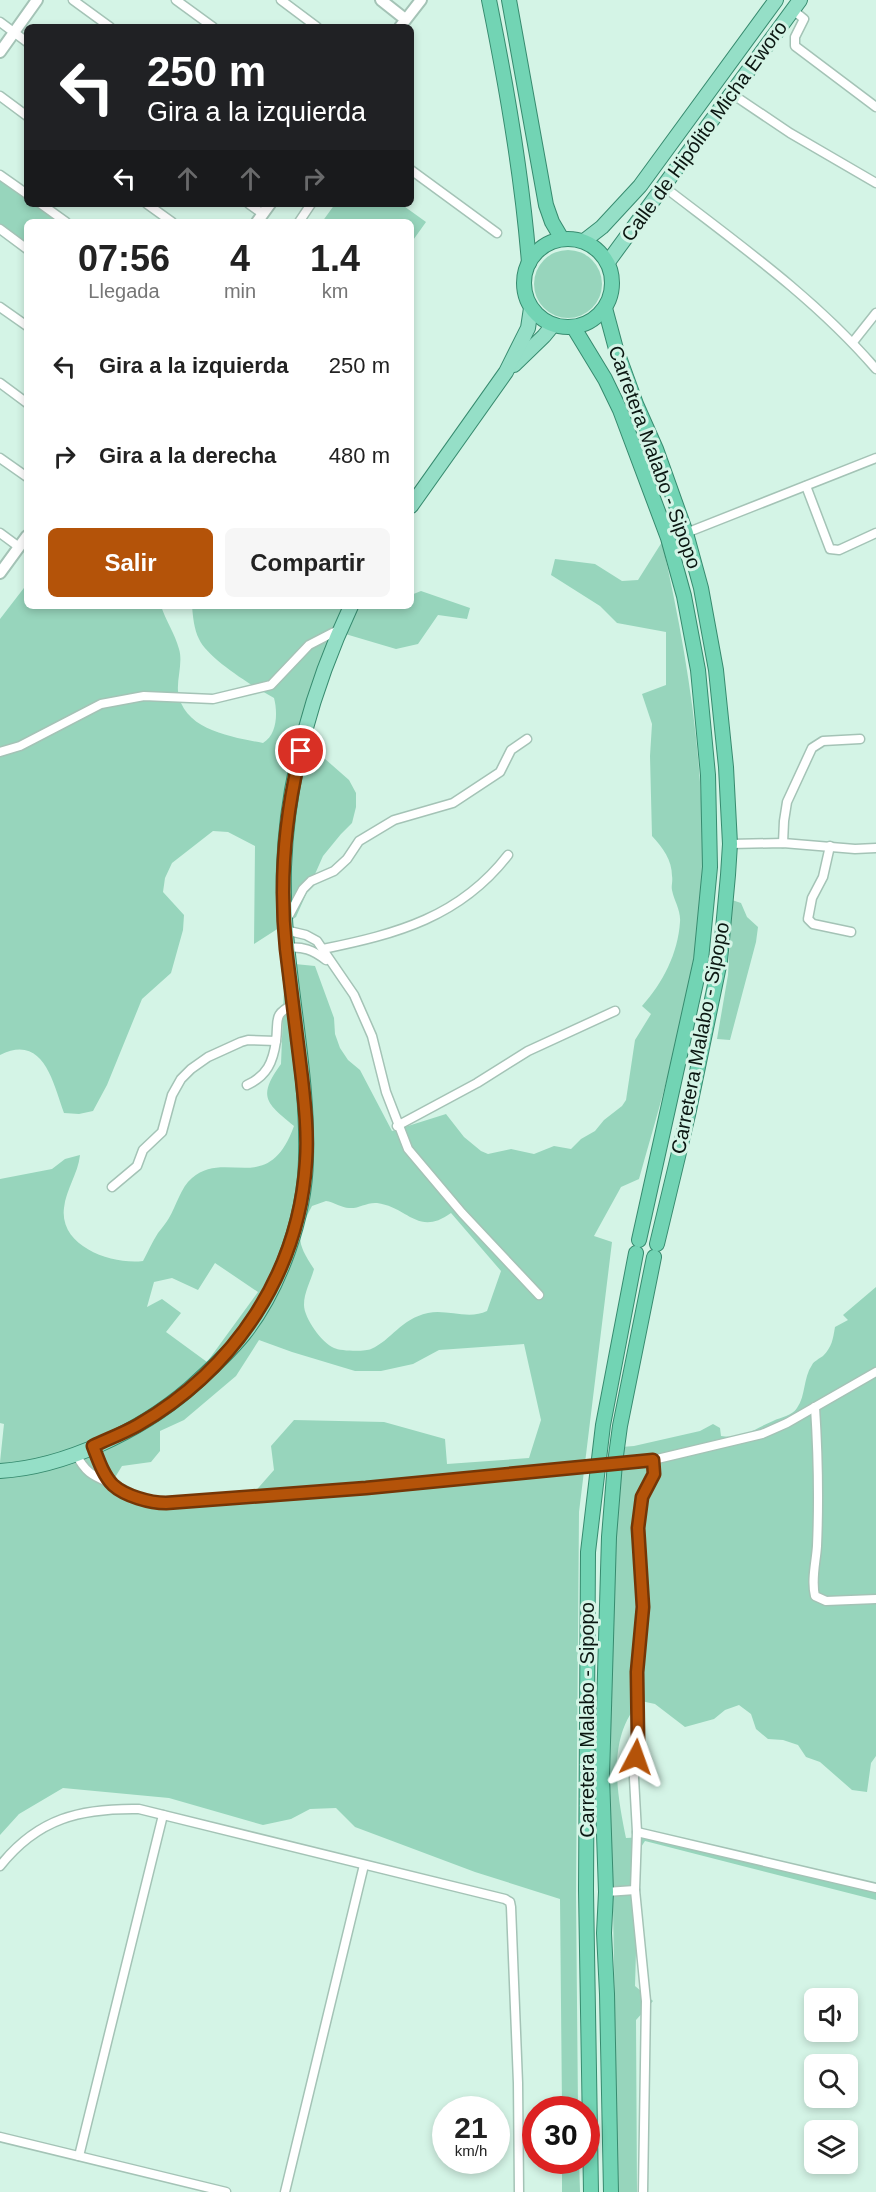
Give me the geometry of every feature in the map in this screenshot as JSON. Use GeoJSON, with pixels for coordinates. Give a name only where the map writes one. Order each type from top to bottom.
{"type":"FeatureCollection","features":[{"type":"Feature","properties":{"kind":"highway"},"geometry":{"type":"LineString","coordinates":[[489,0],[518,158],[529,263]]}},
{"type":"Feature","properties":{"kind":"highway"},"geometry":{"type":"LineString","coordinates":[[509,0],[546,205],[552,222],[562,239]]}},
{"type":"Feature","properties":{"kind":"highway"},"geometry":{"type":"LineString","coordinates":[[562,239],[584,241],[598,249],[608,262],[613,286],[605,308],[592,321],[574,328],[553,325],[544,321],[531,308],[524,286],[529,263],[533,256],[546,245],[562,239]]}},
{"type":"Feature","properties":{"kind":"highway","name":"Carretera Malabo - Sipopo"},"geometry":{"type":"LineString","coordinates":[[605,308],[616,349],[636,404],[656,449],[686,533],[701,588],[716,670],[726,767],[730,844],[720,961],[688,1115],[655,1250],[620,1426],[615,1463],[610,1527],[602,1776],[611,2192]]}},
{"type":"Feature","properties":{"kind":"highway","name":"Carretera Malabo - Sipopo"},"geometry":{"type":"LineString","coordinates":[[574,328],[605,379],[620,410],[668,538],[684,596],[698,670],[708,775],[710,867],[701,960],[638,1246],[603,1425],[588,1552],[586,1890],[591,2192]]}},
{"type":"Feature","properties":{"kind":"main road","name":"Calle de Hipólito Micha Eworo"},"geometry":{"type":"LineString","coordinates":[[584,241],[609,220],[640,186],[776,0]]}},
{"type":"Feature","properties":{"kind":"main road","name":"Calle de Hipólito Micha Eworo"},"geometry":{"type":"LineString","coordinates":[[608,262],[796,5]]}},
{"type":"Feature","properties":{"kind":"main road"},"geometry":{"type":"LineString","coordinates":[[414,502],[506,372],[528,328],[531,308]]}},
{"type":"Feature","properties":{"kind":"main road"},"geometry":{"type":"LineString","coordinates":[[506,372],[553,325]]}},
{"type":"Feature","properties":{"kind":"main road"},"geometry":{"type":"LineString","coordinates":[[0,1471],[40,1465],[76,1454],[138,1426],[176,1400],[216,1365],[245,1333],[265,1301],[288,1253],[300,1203],[306,1160],[305,1108],[286,948],[284,867],[288,812],[306,729],[340,629],[350,609]]}},
{"type":"Feature","properties":{"kind":"street"},"geometry":{"type":"LineString","coordinates":[[0,52],[37,0]]}},
{"type":"Feature","properties":{"kind":"street"},"geometry":{"type":"LineString","coordinates":[[73,0],[106,24]]}},
{"type":"Feature","properties":{"kind":"street"},"geometry":{"type":"LineString","coordinates":[[176,0],[209,24]]}},
{"type":"Feature","properties":{"kind":"street"},"geometry":{"type":"LineString","coordinates":[[281,0],[313,24]]}},
{"type":"Feature","properties":{"kind":"street"},"geometry":{"type":"LineString","coordinates":[[381,0],[403,23],[421,0]]}},
{"type":"Feature","properties":{"kind":"street"},"geometry":{"type":"LineString","coordinates":[[796,5],[804,19],[795,37],[795,46],[876,107]]}},
{"type":"Feature","properties":{"kind":"street"},"geometry":{"type":"LineString","coordinates":[[0,22],[24,40]]}},
{"type":"Feature","properties":{"kind":"street"},"geometry":{"type":"LineString","coordinates":[[732,94],[790,133],[876,183]]}},
{"type":"Feature","properties":{"kind":"street"},"geometry":{"type":"LineString","coordinates":[[0,96],[24,114]]}},
{"type":"Feature","properties":{"kind":"street"},"geometry":{"type":"LineString","coordinates":[[414,172],[497,233]]}},
{"type":"Feature","properties":{"kind":"street"},"geometry":{"type":"LineString","coordinates":[[0,175],[24,192]]}},
{"type":"Feature","properties":{"kind":"street"},"geometry":{"type":"LineString","coordinates":[[663,186],[800,293],[853,342],[876,369]]}},
{"type":"Feature","properties":{"kind":"street"},"geometry":{"type":"LineString","coordinates":[[45,207],[62,219]]}},
{"type":"Feature","properties":{"kind":"street"},"geometry":{"type":"LineString","coordinates":[[151,207],[168,219]]}},
{"type":"Feature","properties":{"kind":"street"},"geometry":{"type":"LineString","coordinates":[[0,229],[24,247]]}},
{"type":"Feature","properties":{"kind":"street"},"geometry":{"type":"LineString","coordinates":[[0,307],[24,324]]}},
{"type":"Feature","properties":{"kind":"street"},"geometry":{"type":"LineString","coordinates":[[853,342],[876,313]]}},
{"type":"Feature","properties":{"kind":"street"},"geometry":{"type":"LineString","coordinates":[[0,383],[24,401]]}},
{"type":"Feature","properties":{"kind":"street"},"geometry":{"type":"LineString","coordinates":[[0,458],[24,475]]}},
{"type":"Feature","properties":{"kind":"street"},"geometry":{"type":"LineString","coordinates":[[686,533],[876,458]]}},
{"type":"Feature","properties":{"kind":"street"},"geometry":{"type":"LineString","coordinates":[[806,486],[830,549],[839,549],[876,533]]}},
{"type":"Feature","properties":{"kind":"street"},"geometry":{"type":"LineString","coordinates":[[0,533],[19,547]]}},
{"type":"Feature","properties":{"kind":"street"},"geometry":{"type":"LineString","coordinates":[[0,573],[24,540]]}},
{"type":"Feature","properties":{"kind":"street"},"geometry":{"type":"LineString","coordinates":[[0,752],[20,746],[101,704],[144,696],[213,699],[271,685],[309,645],[340,629]]}},
{"type":"Feature","properties":{"kind":"street"},"geometry":{"type":"LineString","coordinates":[[527,739],[511,750],[500,772],[453,803],[394,820],[359,842],[347,859],[334,871],[311,882],[303,889],[285,927],[311,937],[323,949],[354,995],[372,1036],[386,1092],[408,1149],[462,1213],[539,1295]]}},
{"type":"Feature","properties":{"kind":"street"},"geometry":{"type":"LineString","coordinates":[[783,843],[787,802],[812,748],[823,741],[860,739]]}},
{"type":"Feature","properties":{"kind":"street"},"geometry":{"type":"LineString","coordinates":[[730,844],[783,843],[855,849],[876,848]]}},
{"type":"Feature","properties":{"kind":"street"},"geometry":{"type":"LineString","coordinates":[[830,846],[827,866],[812,898],[808,919],[813,924],[851,932]]}},
{"type":"Feature","properties":{"kind":"street"},"geometry":{"type":"LineString","coordinates":[[323,949],[402,929],[430,918],[483,884],[508,855]]}},
{"type":"Feature","properties":{"kind":"street"},"geometry":{"type":"LineString","coordinates":[[286,948],[297,947],[313,950],[331,964]]}},
{"type":"Feature","properties":{"kind":"street"},"geometry":{"type":"LineString","coordinates":[[247,1085],[266,1073],[273,1058],[278,1016],[281,1011],[294,1004]]}},
{"type":"Feature","properties":{"kind":"street"},"geometry":{"type":"LineString","coordinates":[[398,1126],[477,1083],[528,1051],[615,1011]]}},
{"type":"Feature","properties":{"kind":"street"},"geometry":{"type":"LineString","coordinates":[[112,1187],[137,1166],[143,1150],[162,1132],[172,1095],[181,1079],[191,1069],[208,1057],[240,1042],[276,1041]]}},
{"type":"Feature","properties":{"kind":"street"},"geometry":{"type":"LineString","coordinates":[[76,1454],[94,1478],[112,1484],[142,1500],[166,1503],[366,1488],[653,1460],[762,1434],[876,1372]]}},
{"type":"Feature","properties":{"kind":"street"},"geometry":{"type":"LineString","coordinates":[[815,1407],[819,1469],[817,1548],[813,1589],[815,1596],[826,1600],[876,1599]]}},
{"type":"Feature","properties":{"kind":"street"},"geometry":{"type":"LineString","coordinates":[[93,1446],[101,1467],[112,1484]]}},
{"type":"Feature","properties":{"kind":"street"},"geometry":{"type":"LineString","coordinates":[[643,2192],[646,2001],[635,1890],[637,1832],[634,1778],[638,1742],[637,1672],[643,1607],[638,1528],[642,1497],[654,1474],[653,1460]]}},
{"type":"Feature","properties":{"kind":"street"},"geometry":{"type":"LineString","coordinates":[[0,1866],[20,1845],[40,1829],[83,1812],[107,1808],[140,1809],[500,1897],[510,1902],[518,2083],[519,2192]]}},
{"type":"Feature","properties":{"kind":"street"},"geometry":{"type":"LineString","coordinates":[[79,2156],[163,1815]]}},
{"type":"Feature","properties":{"kind":"street"},"geometry":{"type":"LineString","coordinates":[[637,1832],[876,1888]]}},
{"type":"Feature","properties":{"kind":"street"},"geometry":{"type":"LineString","coordinates":[[285,2192],[364,1865]]}},
{"type":"Feature","properties":{"kind":"street"},"geometry":{"type":"LineString","coordinates":[[606,1892],[635,1890]]}},
{"type":"Feature","properties":{"kind":"street"},"geometry":{"type":"LineString","coordinates":[[0,2137],[226,2192]]}},
{"type":"Feature","properties":{"kind":"green space"},"geometry":{"type":"Polygon","coordinates":[[[0,174],[24,192],[24,207],[45,207],[62,219],[24,219],[24,243],[0,225],[0,174]]]}},
{"type":"Feature","properties":{"kind":"green space"},"geometry":{"type":"Polygon","coordinates":[[[333,207],[405,207],[426,222],[414,239],[414,219],[324,219],[333,207]]]}},
{"type":"Feature","properties":{"kind":"green space"},"geometry":{"type":"Polygon","coordinates":[[[575,250],[587,256],[596,265],[602,277],[600,297],[592,308],[575,318],[561,318],[544,308],[536,297],[534,277],[544,260],[555,252],[575,250]]]}},
{"type":"Feature","properties":{"kind":"green space"},"geometry":{"type":"Polygon","coordinates":[[[662,542],[681,636],[695,730],[700,778],[702,873],[700,921],[687,993],[639,1179],[621,1187],[594,1236],[612,1242],[579,1512],[576,1895],[578,2096],[562,2096],[560,1899],[475,1872],[355,1827],[336,1808],[310,1809],[291,1819],[263,1825],[169,1798],[63,1788],[19,1814],[0,1835],[0,1462],[4,1424],[0,1423],[0,1179],[52,1169],[65,1159],[80,1155],[64,1208],[65,1222],[70,1233],[90,1251],[117,1260],[143,1261],[182,1191],[192,1178],[205,1170],[219,1167],[259,1166],[272,1160],[284,1148],[294,1126],[271,1105],[267,1092],[281,1064],[285,963],[315,966],[334,1018],[335,1034],[340,1048],[348,1060],[360,1070],[392,1131],[446,1114],[464,1137],[481,1151],[488,1154],[511,1149],[534,1154],[554,1146],[571,1149],[622,1106],[626,1100],[635,1040],[651,1014],[642,1006],[663,977],[673,956],[679,934],[679,913],[672,890],[669,859],[652,836],[650,756],[652,724],[642,694],[666,685],[666,632],[617,623],[600,606],[551,575],[555,559],[595,564],[622,581],[638,580],[662,542]],[[326,1201],[312,1206],[303,1225],[300,1239],[304,1252],[314,1269],[305,1296],[305,1310],[314,1330],[329,1345],[341,1350],[368,1350],[418,1316],[435,1312],[473,1315],[487,1311],[501,1271],[451,1213],[440,1220],[430,1222],[421,1221],[377,1203],[349,1208],[326,1201]],[[215,1263],[198,1290],[172,1278],[154,1282],[147,1307],[162,1299],[181,1313],[166,1332],[207,1362],[258,1292],[215,1263]],[[259,1340],[236,1376],[184,1420],[160,1431],[160,1451],[151,1462],[122,1466],[111,1484],[163,1503],[252,1495],[274,1470],[271,1446],[294,1420],[384,1422],[445,1439],[447,1464],[529,1458],[541,1420],[524,1344],[439,1350],[413,1364],[381,1371],[355,1371],[259,1340]]]}},
{"type":"Feature","properties":{"kind":"green space"},"geometry":{"type":"Polygon","coordinates":[[[24,588],[24,609],[162,609],[179,649],[178,691],[189,715],[210,729],[237,738],[263,743],[274,729],[276,710],[274,698],[232,672],[204,647],[196,631],[192,609],[414,609],[414,594],[421,591],[470,608],[467,619],[438,615],[418,644],[396,649],[342,633],[309,738],[316,751],[349,780],[356,793],[356,807],[352,823],[323,856],[296,917],[254,944],[255,846],[228,832],[213,831],[172,863],[165,878],[163,892],[184,915],[183,930],[171,973],[142,999],[107,1085],[93,1111],[79,1114],[64,1113],[51,1076],[37,1056],[27,1051],[15,1050],[0,1055],[0,619],[24,588]]]}},
{"type":"Feature","properties":{"kind":"green space"},"geometry":{"type":"Polygon","coordinates":[[[732,900],[741,903],[747,917],[758,927],[730,1040],[717,1039],[728,975],[732,900]]]}},
{"type":"Feature","properties":{"kind":"green space"},"geometry":{"type":"Polygon","coordinates":[[[876,1287],[876,1756],[871,1763],[867,1792],[852,1790],[820,1762],[806,1757],[798,1745],[783,1740],[768,1739],[756,1729],[751,1714],[739,1705],[725,1710],[714,1719],[685,1727],[655,1704],[641,1701],[630,1715],[623,1731],[618,1748],[617,1766],[626,1838],[664,1836],[876,1885],[876,1900],[645,1841],[639,1850],[635,1986],[653,2001],[636,2020],[637,2192],[618,2192],[613,1909],[603,1591],[609,1448],[634,1446],[700,1431],[713,1424],[720,1428],[721,1436],[735,1436],[748,1433],[792,1413],[800,1403],[812,1365],[826,1353],[833,1339],[835,1327],[848,1320],[843,1315],[876,1287]]]}},
{"type":"Feature","properties":{"kind":"green space"},"geometry":{"type":"Polygon","coordinates":[[[562,2174],[579,2174],[580,2192],[562,2192],[562,2174]]]}},
{"type":"Feature","properties":{"kind":"route"},"geometry":{"type":"LineString","coordinates":[[301,751],[288,812],[284,867],[284,925],[305,1108],[306,1160],[300,1203],[288,1253],[265,1301],[245,1333],[216,1365],[176,1400],[138,1426],[93,1446],[101,1467],[112,1484],[142,1500],[155,1503],[366,1488],[653,1460],[654,1474],[642,1497],[638,1528],[643,1607],[637,1672],[638,1742],[636,1757]]}}]}
